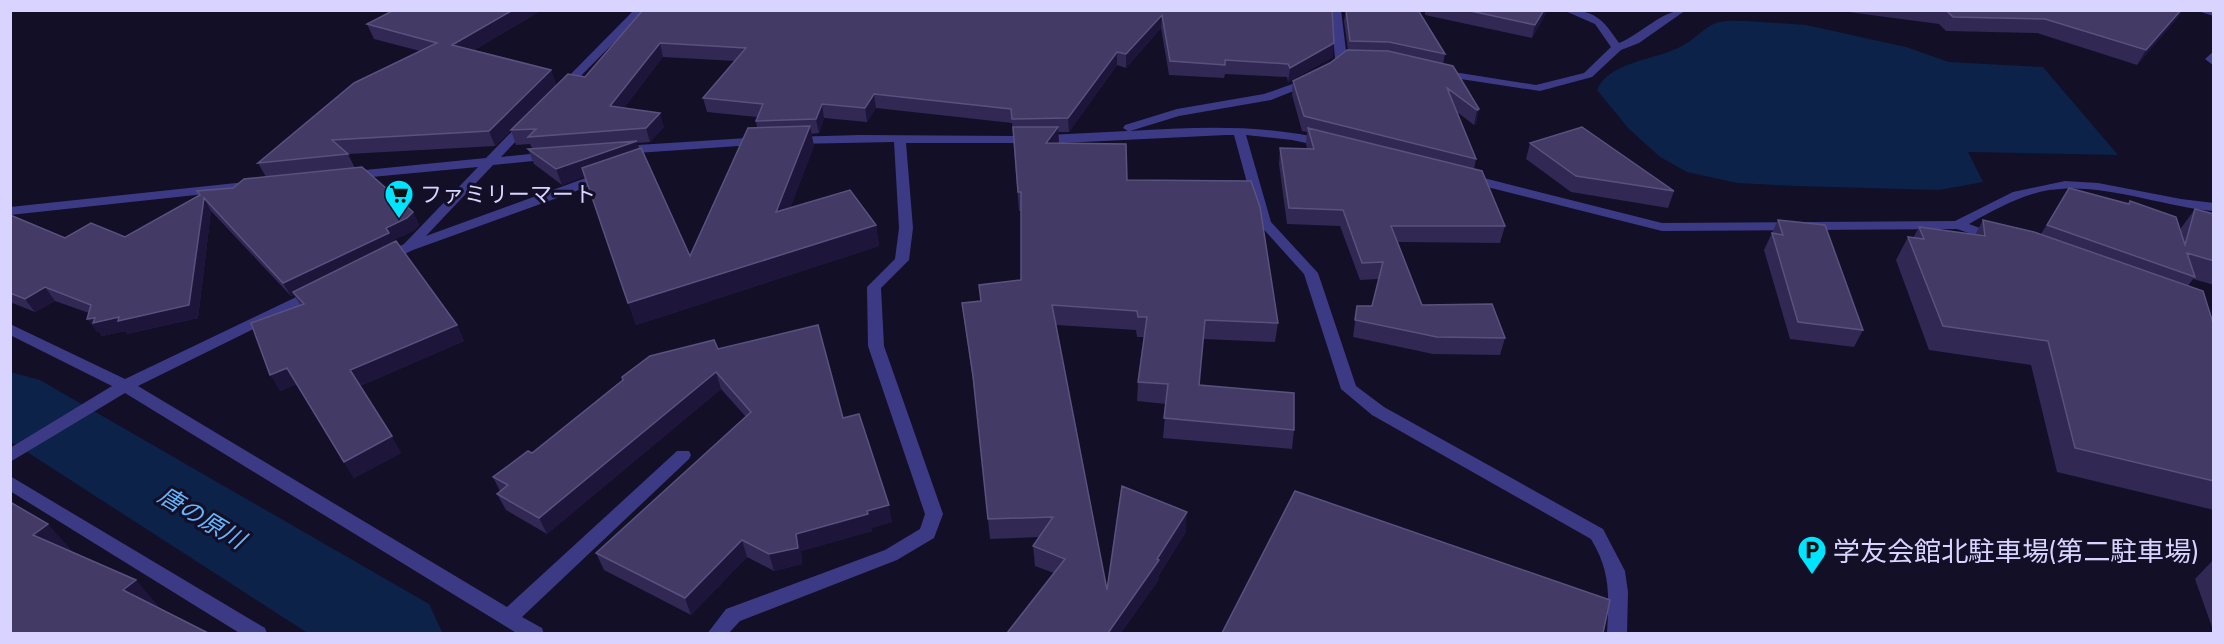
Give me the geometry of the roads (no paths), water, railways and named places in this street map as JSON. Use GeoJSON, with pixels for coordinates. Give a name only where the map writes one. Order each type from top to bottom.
{"type":"FeatureCollection","features":[{"type":"Feature","properties":{"kind":"street"},"geometry":{"type":"LineString","coordinates":[[556,94],[641,10]]}},
{"type":"Feature","properties":{"kind":"street"},"geometry":{"type":"LineString","coordinates":[[1336,10],[1342,61]]}},
{"type":"Feature","properties":{"kind":"street"},"geometry":{"type":"LineString","coordinates":[[1568,10],[1599,22],[1617,48]]}},
{"type":"Feature","properties":{"kind":"street"},"geometry":{"type":"LineString","coordinates":[[1430,70],[1536,89],[1588,75],[1617,48],[1635,41],[1681,10]]}},
{"type":"Feature","properties":{"kind":"street"},"geometry":{"type":"LineString","coordinates":[[2205,10],[2214,13]]}},
{"type":"Feature","properties":{"kind":"street"},"geometry":{"type":"LineString","coordinates":[[2214,54],[2211,59],[2214,63]]}},
{"type":"Feature","properties":{"kind":"street"},"geometry":{"type":"LineString","coordinates":[[1104,136],[1177,113],[1267,97],[1322,76]]}},
{"type":"Feature","properties":{"kind":"street"},"geometry":{"type":"LineString","coordinates":[[408,247],[489,160],[539,111]]}},
{"type":"Feature","properties":{"kind":"street"},"geometry":{"type":"LineString","coordinates":[[608,151],[798,140],[1029,140],[1193,129],[1298,136],[1343,147]]}},
{"type":"Feature","properties":{"kind":"street"},"geometry":{"type":"LineString","coordinates":[[1239,131],[1265,223],[1311,273],[1349,388],[1386,416],[1597,534],[1609,552],[1619,581],[1617,633]]}},
{"type":"Feature","properties":{"kind":"street"},"geometry":{"type":"LineString","coordinates":[[716,633],[733,615],[891,555],[928,533],[934,514],[876,346],[874,287],[902,260],[906,228],[900,140]]}},
{"type":"Feature","properties":{"kind":"street"},"geometry":{"type":"LineString","coordinates":[[376,263],[408,247],[692,145]]}},
{"type":"Feature","properties":{"kind":"street"},"geometry":{"type":"LineString","coordinates":[[338,176],[561,155]]}},
{"type":"Feature","properties":{"kind":"street"},"geometry":{"type":"LineString","coordinates":[[1457,176],[1662,227],[1958,225],[2012,244]]}},
{"type":"Feature","properties":{"kind":"street"},"geometry":{"type":"LineString","coordinates":[[10,211],[268,184]]}},
{"type":"Feature","properties":{"kind":"street"},"geometry":{"type":"LineString","coordinates":[[1958,225],[1996,202],[2048,186],[2082,185],[2214,207]]}},
{"type":"Feature","properties":{"kind":"street"},"geometry":{"type":"LineString","coordinates":[[10,456],[125,386],[324,288]]}},
{"type":"Feature","properties":{"kind":"street"},"geometry":{"type":"LineString","coordinates":[[10,329],[125,386],[535,633]]}},
{"type":"Feature","properties":{"kind":"street"},"geometry":{"type":"LineString","coordinates":[[508,618],[683,455]]}},
{"type":"Feature","properties":{"kind":"street"},"geometry":{"type":"LineString","coordinates":[[10,482],[258,633]]}},
{"type":"Feature","properties":{"kind":"water"},"geometry":{"type":"Polygon","coordinates":[[[1726,21],[1806,25],[1906,47],[1949,62],[2043,67],[2118,155],[1968,152],[1983,182],[1939,190],[1737,183],[1687,172],[1660,157],[1628,128],[1597,90],[1611,73],[1680,47],[1714,24],[1726,21]]]}},
{"type":"Feature","properties":{"kind":"waterway","name":"唐の原川"},"geometry":{"type":"LineString","coordinates":[[10,401],[393,634]]}},
{"type":"Feature","properties":{"kind":"place","name":"ファミリーマート"},"geometry":{"type":"Point","coordinates":[399,220]}},
{"type":"Feature","properties":{"kind":"place","name":"学友会館北駐車場(第二駐車場)"},"geometry":{"type":"Point","coordinates":[1812,576]}}]}
